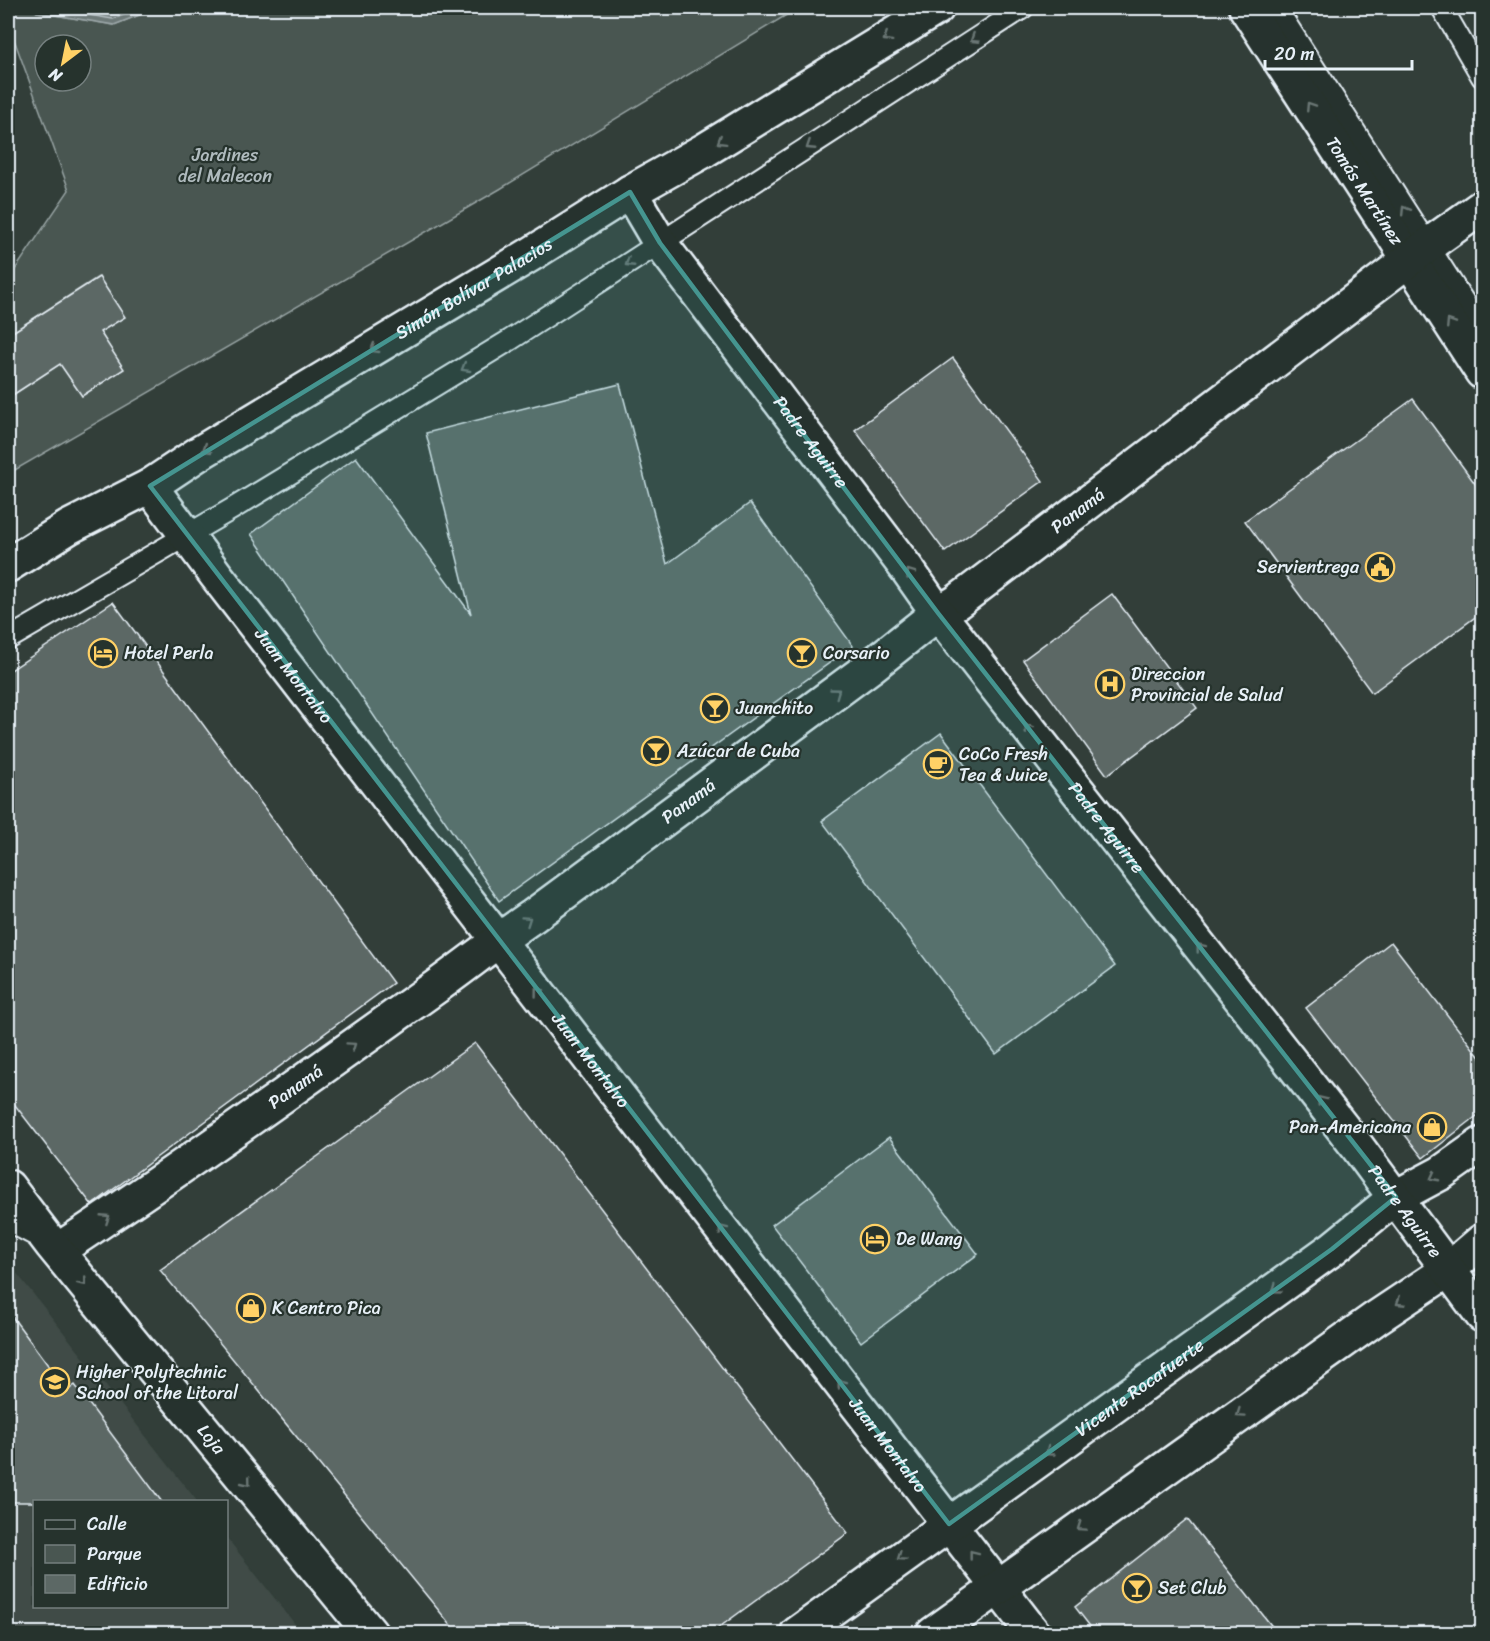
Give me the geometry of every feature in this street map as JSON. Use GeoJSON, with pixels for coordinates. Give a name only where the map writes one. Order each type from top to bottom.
{"type":"FeatureCollection","features":[{"type":"Feature","properties":{"kind":"street","name":"Simón Bolívar Palacios"},"geometry":{"type":"LineString","coordinates":[[8,565],[69,527],[150,486],[198,454],[533,254],[630,192],[705,150],[937,8]]}},
{"type":"Feature","properties":{"kind":"street","name":"Tomás Martínez"},"geometry":{"type":"LineString","coordinates":[[1246,8],[1418,253],[1482,372]]}},
{"type":"Feature","properties":{"kind":"street","name":"Padre Aguirre"},"geometry":{"type":"LineString","coordinates":[[630,192],[660,243],[938,613],[1396,1197],[1482,1315]]}},
{"type":"Feature","properties":{"kind":"street","name":"Panamá"},"geometry":{"type":"LineString","coordinates":[[55,1248],[129,1203],[533,916],[841,688],[938,613],[957,602],[1482,207]]}},
{"type":"Feature","properties":{"kind":"street","name":"Juan Montalvo"},"geometry":{"type":"LineString","coordinates":[[150,486],[1034,1634]]}},
{"type":"Feature","properties":{"kind":"street","name":"Vicente Rocafuerte"},"geometry":{"type":"LineString","coordinates":[[797,1634],[1332,1249],[1396,1197],[1441,1173],[1482,1144]]}},
{"type":"Feature","properties":{"kind":"street","name":"Loja"},"geometry":{"type":"LineString","coordinates":[[8,1187],[55,1248],[370,1634]]}},
{"type":"Feature","properties":{"kind":"street"},"geometry":{"type":"LineString","coordinates":[[933,1634],[1376,1318],[1448,1270],[1482,1241]]}},
{"type":"Feature","properties":{"kind":"lane"},"geometry":{"type":"LineString","coordinates":[[8,639],[187,536],[510,340],[1023,8]]}},
{"type":"Feature","properties":{"kind":"lane"},"geometry":{"type":"LineString","coordinates":[[1276,8],[1418,253],[1482,330]]}},
{"type":"Feature","properties":{"kind":"lane"},"geometry":{"type":"LineString","coordinates":[[1442,8],[1482,77]]}},
{"type":"Feature","properties":{"kind":"lane"},"geometry":{"type":"LineString","coordinates":[[8,1221],[55,1248]]}},
{"type":"Feature","properties":{"kind":"highlighted area"},"geometry":{"type":"Polygon","coordinates":[[[630,192],[660,243],[938,613],[1396,1197],[1332,1249],[949,1524],[150,486],[630,192]]]}},
{"type":"Feature","properties":{"kind":"shaded area","name":"Higher Polytechnic School of the Litoral"},"geometry":{"type":"Polygon","coordinates":[[[8,1262],[196,1500],[33,1500],[33,1608],[228,1608],[228,1539],[302,1633],[8,1633],[8,1262]]]}},
{"type":"Feature","properties":{"kind":"green space","name":"Jardines del Malecon"},"geometry":{"type":"Polygon","coordinates":[[[8,8],[32,8],[37,12],[114,25],[157,8],[798,8],[500,189],[8,474],[8,398],[60,364],[82,396],[123,369],[100,332],[124,317],[98,277],[8,335],[8,280],[69,190],[34,93],[93,93],[93,33],[33,33],[33,91],[8,26],[8,8]]]}},
{"type":"Feature","properties":{"kind":"water"},"geometry":{"type":"Polygon","coordinates":[[[32,8],[157,8],[114,25],[37,12],[32,8]]]}},
{"type":"Feature","properties":{"kind":"building"},"geometry":{"type":"Polygon","coordinates":[[[99,277],[125,317],[100,332],[124,369],[82,396],[60,364],[8,398],[8,335],[99,277]]]}},
{"type":"Feature","properties":{"kind":"building"},"geometry":{"type":"Polygon","coordinates":[[[953,358],[1043,481],[945,552],[855,430],[953,358]]]}},
{"type":"Feature","properties":{"kind":"building"},"geometry":{"type":"Polygon","coordinates":[[[620,384],[667,564],[750,503],[853,646],[499,901],[251,534],[356,457],[471,614],[426,433],[620,384]]]}},
{"type":"Feature","properties":{"kind":"building","name":"Servientrega"},"geometry":{"type":"Polygon","coordinates":[[[1413,399],[1482,493],[1482,612],[1372,693],[1245,521],[1413,399]]]}},
{"type":"Feature","properties":{"kind":"building","name":"Direccion Provincial de Salud"},"geometry":{"type":"Polygon","coordinates":[[[1112,594],[1197,708],[1107,775],[1023,660],[1112,594]]]}},
{"type":"Feature","properties":{"kind":"building"},"geometry":{"type":"Polygon","coordinates":[[[113,602],[393,983],[92,1205],[8,1096],[8,672],[113,602]]]}},
{"type":"Feature","properties":{"kind":"building"},"geometry":{"type":"Polygon","coordinates":[[[941,733],[1115,966],[996,1054],[822,821],[941,733]]]}},
{"type":"Feature","properties":{"kind":"building"},"geometry":{"type":"Polygon","coordinates":[[[1391,942],[1482,1060],[1482,1112],[1423,1158],[1306,1008],[1391,942]]]}},
{"type":"Feature","properties":{"kind":"building"},"geometry":{"type":"Polygon","coordinates":[[[475,1043],[848,1533],[710,1634],[458,1634],[160,1270],[475,1043]]]}},
{"type":"Feature","properties":{"kind":"building","name":"De Wang"},"geometry":{"type":"Polygon","coordinates":[[[889,1137],[978,1254],[861,1342],[772,1225],[889,1137]]]}},
{"type":"Feature","properties":{"kind":"building"},"geometry":{"type":"Polygon","coordinates":[[[8,1311],[67,1391],[75,1385],[161,1500],[8,1502],[8,1311]]]}},
{"type":"Feature","properties":{"kind":"building"},"geometry":{"type":"Polygon","coordinates":[[[1187,1519],[1278,1634],[1096,1634],[1075,1607],[1187,1519]]]}},
{"type":"Feature","properties":{"kind":"place","name":"Servientrega"},"geometry":{"type":"Point","coordinates":[1380,567]}},
{"type":"Feature","properties":{"kind":"place","name":"Hotel Perla"},"geometry":{"type":"Point","coordinates":[103,653]}},
{"type":"Feature","properties":{"kind":"place","name":"Corsario"},"geometry":{"type":"Point","coordinates":[802,653]}},
{"type":"Feature","properties":{"kind":"place","name":"Direccion Provincial de Salud"},"geometry":{"type":"Point","coordinates":[1110,684]}},
{"type":"Feature","properties":{"kind":"place","name":"Juanchito"},"geometry":{"type":"Point","coordinates":[715,708]}},
{"type":"Feature","properties":{"kind":"place","name":"Azúcar de Cuba"},"geometry":{"type":"Point","coordinates":[656,751]}},
{"type":"Feature","properties":{"kind":"place","name":"CoCo Fresh Tea & Juice"},"geometry":{"type":"Point","coordinates":[938,764]}},
{"type":"Feature","properties":{"kind":"place","name":"Pan-Americana"},"geometry":{"type":"Point","coordinates":[1432,1127]}},
{"type":"Feature","properties":{"kind":"place","name":"De Wang"},"geometry":{"type":"Point","coordinates":[875,1239]}},
{"type":"Feature","properties":{"kind":"place","name":"K Centro Pica"},"geometry":{"type":"Point","coordinates":[251,1308]}},
{"type":"Feature","properties":{"kind":"place","name":"Higher Polytechnic School of the Litoral"},"geometry":{"type":"Point","coordinates":[55,1382]}},
{"type":"Feature","properties":{"kind":"place","name":"Set Club"},"geometry":{"type":"Point","coordinates":[1137,1588]}}]}
